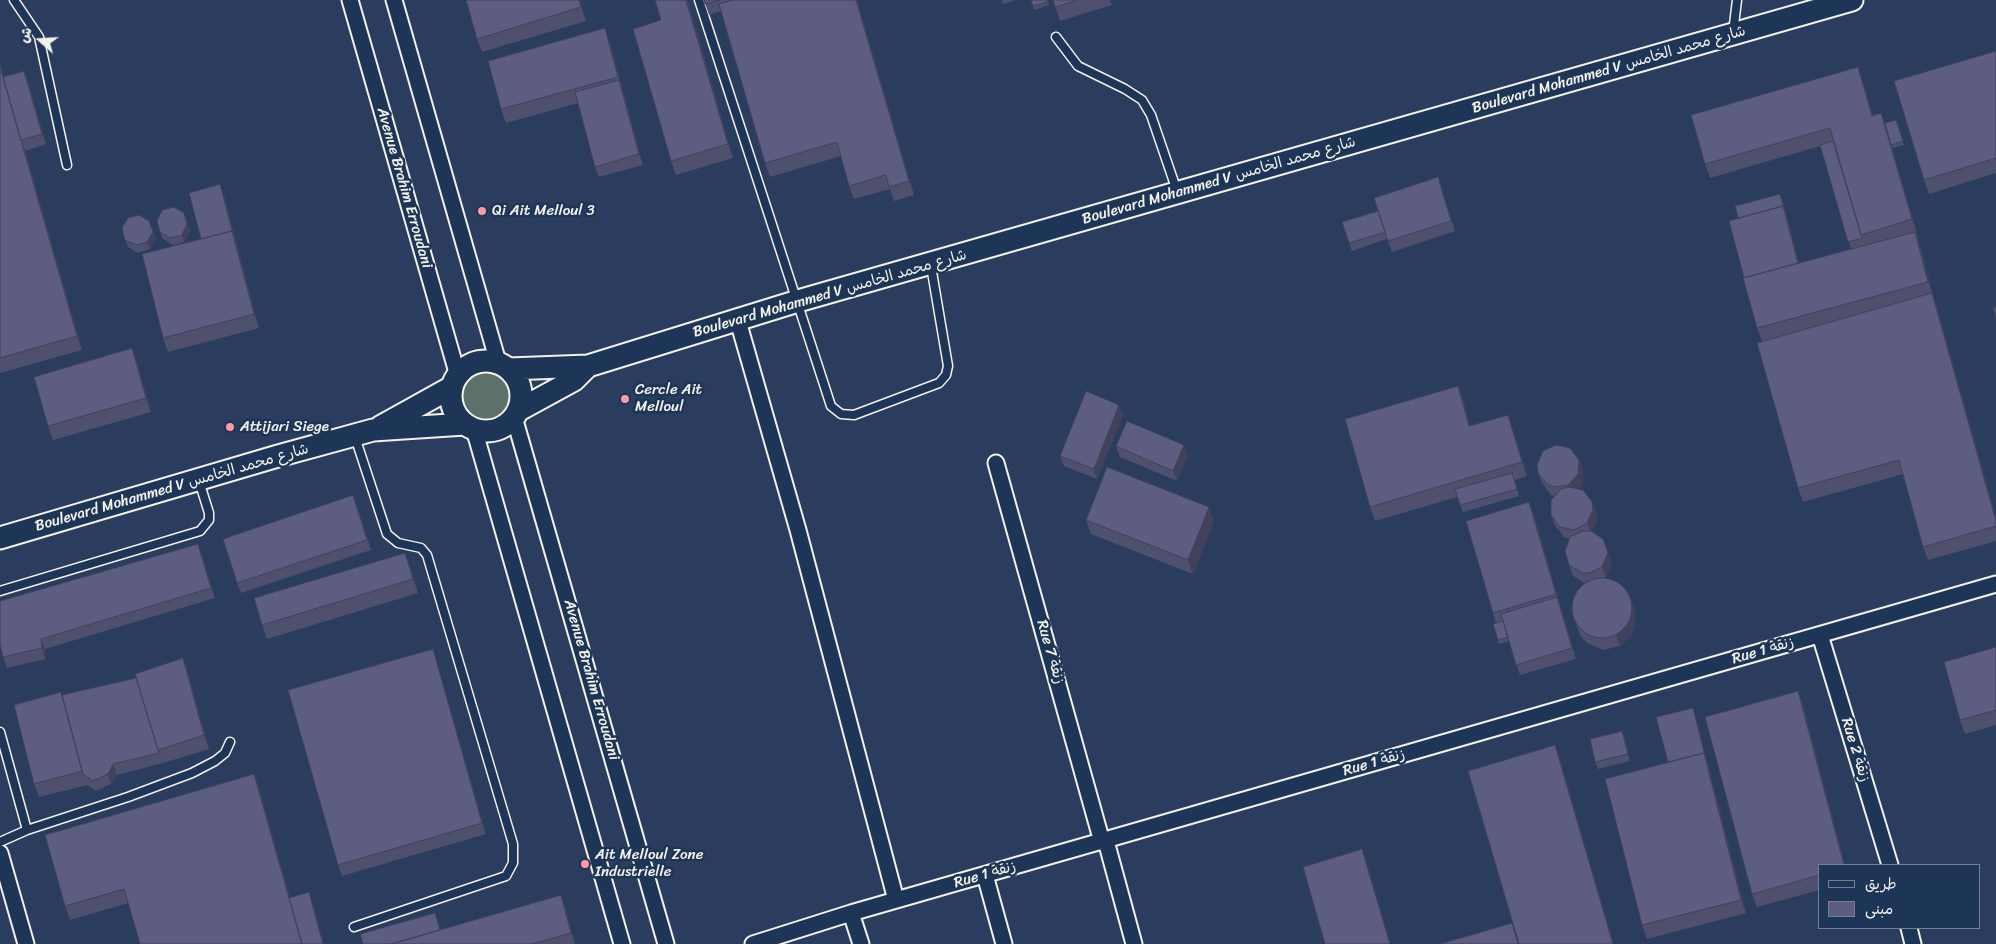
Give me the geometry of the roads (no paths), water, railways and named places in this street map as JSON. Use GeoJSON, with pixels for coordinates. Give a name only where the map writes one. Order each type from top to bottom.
{"type":"FeatureCollection","features":[{"type":"Feature","properties":{"kind":"main road","name":"Boulevard Mohammed V شارع محمد الخامس"},"geometry":{"type":"LineString","coordinates":[[504,366],[588,366],[798,302],[1852,0]]}},
{"type":"Feature","properties":{"kind":"main road"},"geometry":{"type":"LineString","coordinates":[[487,360],[504,366],[517,378],[521,388],[522,399],[516,414],[496,430],[469,426],[453,407],[455,381],[475,362],[487,360]]}},
{"type":"Feature","properties":{"kind":"main road","name":"Boulevard Mohammed V شارع محمد الخامس"},"geometry":{"type":"LineString","coordinates":[[516,414],[574,380],[588,366]]}},
{"type":"Feature","properties":{"kind":"main road","name":"Boulevard Mohammed V شارع محمد الخامس"},"geometry":{"type":"LineString","coordinates":[[364,433],[455,381]]}},
{"type":"Feature","properties":{"kind":"main road","name":"Boulevard Mohammed V شارع محمد الخامس"},"geometry":{"type":"LineString","coordinates":[[0,538],[198,479],[364,433],[469,426]]}},
{"type":"Feature","properties":{"kind":"street","name":"Avenue Brahim Erroudani"},"geometry":{"type":"LineString","coordinates":[[350,0],[455,381]]}},
{"type":"Feature","properties":{"kind":"street"},"geometry":{"type":"LineString","coordinates":[[394,0],[504,366]]}},
{"type":"Feature","properties":{"kind":"street"},"geometry":{"type":"LineString","coordinates":[[738,320],[793,512],[896,900]]}},
{"type":"Feature","properties":{"kind":"street","name":"Avenue Brahim Erroudani"},"geometry":{"type":"LineString","coordinates":[[516,414],[666,944]]}},
{"type":"Feature","properties":{"kind":"street"},"geometry":{"type":"LineString","coordinates":[[469,426],[622,944]]}},
{"type":"Feature","properties":{"kind":"street","name":"Rue 7 زنقة"},"geometry":{"type":"LineString","coordinates":[[996,463],[1134,944]]}},
{"type":"Feature","properties":{"kind":"street","name":"Rue 1 زنقة"},"geometry":{"type":"LineString","coordinates":[[753,944],[851,913],[1104,842],[1996,584]]}},
{"type":"Feature","properties":{"kind":"street","name":"Rue 2 زنقة"},"geometry":{"type":"LineString","coordinates":[[1820,634],[1890,864]]}},
{"type":"Feature","properties":{"kind":"street"},"geometry":{"type":"LineString","coordinates":[[0,853],[26,944]]}},
{"type":"Feature","properties":{"kind":"street"},"geometry":{"type":"LineString","coordinates":[[985,875],[1004,944]]}},
{"type":"Feature","properties":{"kind":"street"},"geometry":{"type":"LineString","coordinates":[[851,913],[861,944]]}},
{"type":"Feature","properties":{"kind":"street"},"geometry":{"type":"LineString","coordinates":[[1909,929],[1913,944]]}},
{"type":"Feature","properties":{"kind":"lane"},"geometry":{"type":"LineString","coordinates":[[14,0],[39,37],[67,165]]}},
{"type":"Feature","properties":{"kind":"lane"},"geometry":{"type":"LineString","coordinates":[[699,0],[831,406],[841,414],[854,415],[939,383],[946,375],[948,366],[930,264]]}},
{"type":"Feature","properties":{"kind":"lane"},"geometry":{"type":"LineString","coordinates":[[1733,34],[1737,0]]}},
{"type":"Feature","properties":{"kind":"lane"},"geometry":{"type":"LineString","coordinates":[[1056,38],[1078,66],[1126,89],[1142,100],[1151,115],[1177,193]]}},
{"type":"Feature","properties":{"kind":"lane"},"geometry":{"type":"LineString","coordinates":[[354,927],[506,876],[513,863],[513,844],[427,555],[416,545],[398,543],[387,534],[364,433]]}},
{"type":"Feature","properties":{"kind":"lane"},"geometry":{"type":"LineString","coordinates":[[0,591],[200,531],[209,520],[209,513],[198,479]]}},
{"type":"Feature","properties":{"kind":"lane"},"geometry":{"type":"LineString","coordinates":[[0,732],[27,830]]}},
{"type":"Feature","properties":{"kind":"lane"},"geometry":{"type":"LineString","coordinates":[[0,842],[27,830],[101,807],[192,773],[215,761],[225,753],[230,742]]}},
{"type":"Feature","properties":{"kind":"place","name":"Qi Ait Melloul 3"},"geometry":{"type":"Point","coordinates":[482,211]}},
{"type":"Feature","properties":{"kind":"place","name":"Cercle Ait Melloul"},"geometry":{"type":"Point","coordinates":[625,399]}},
{"type":"Feature","properties":{"kind":"place","name":"Attijari Siege"},"geometry":{"type":"Point","coordinates":[230,427]}},
{"type":"Feature","properties":{"kind":"place","name":"Ait Melloul Zone Industrielle"},"geometry":{"type":"Point","coordinates":[585,864]}}]}
